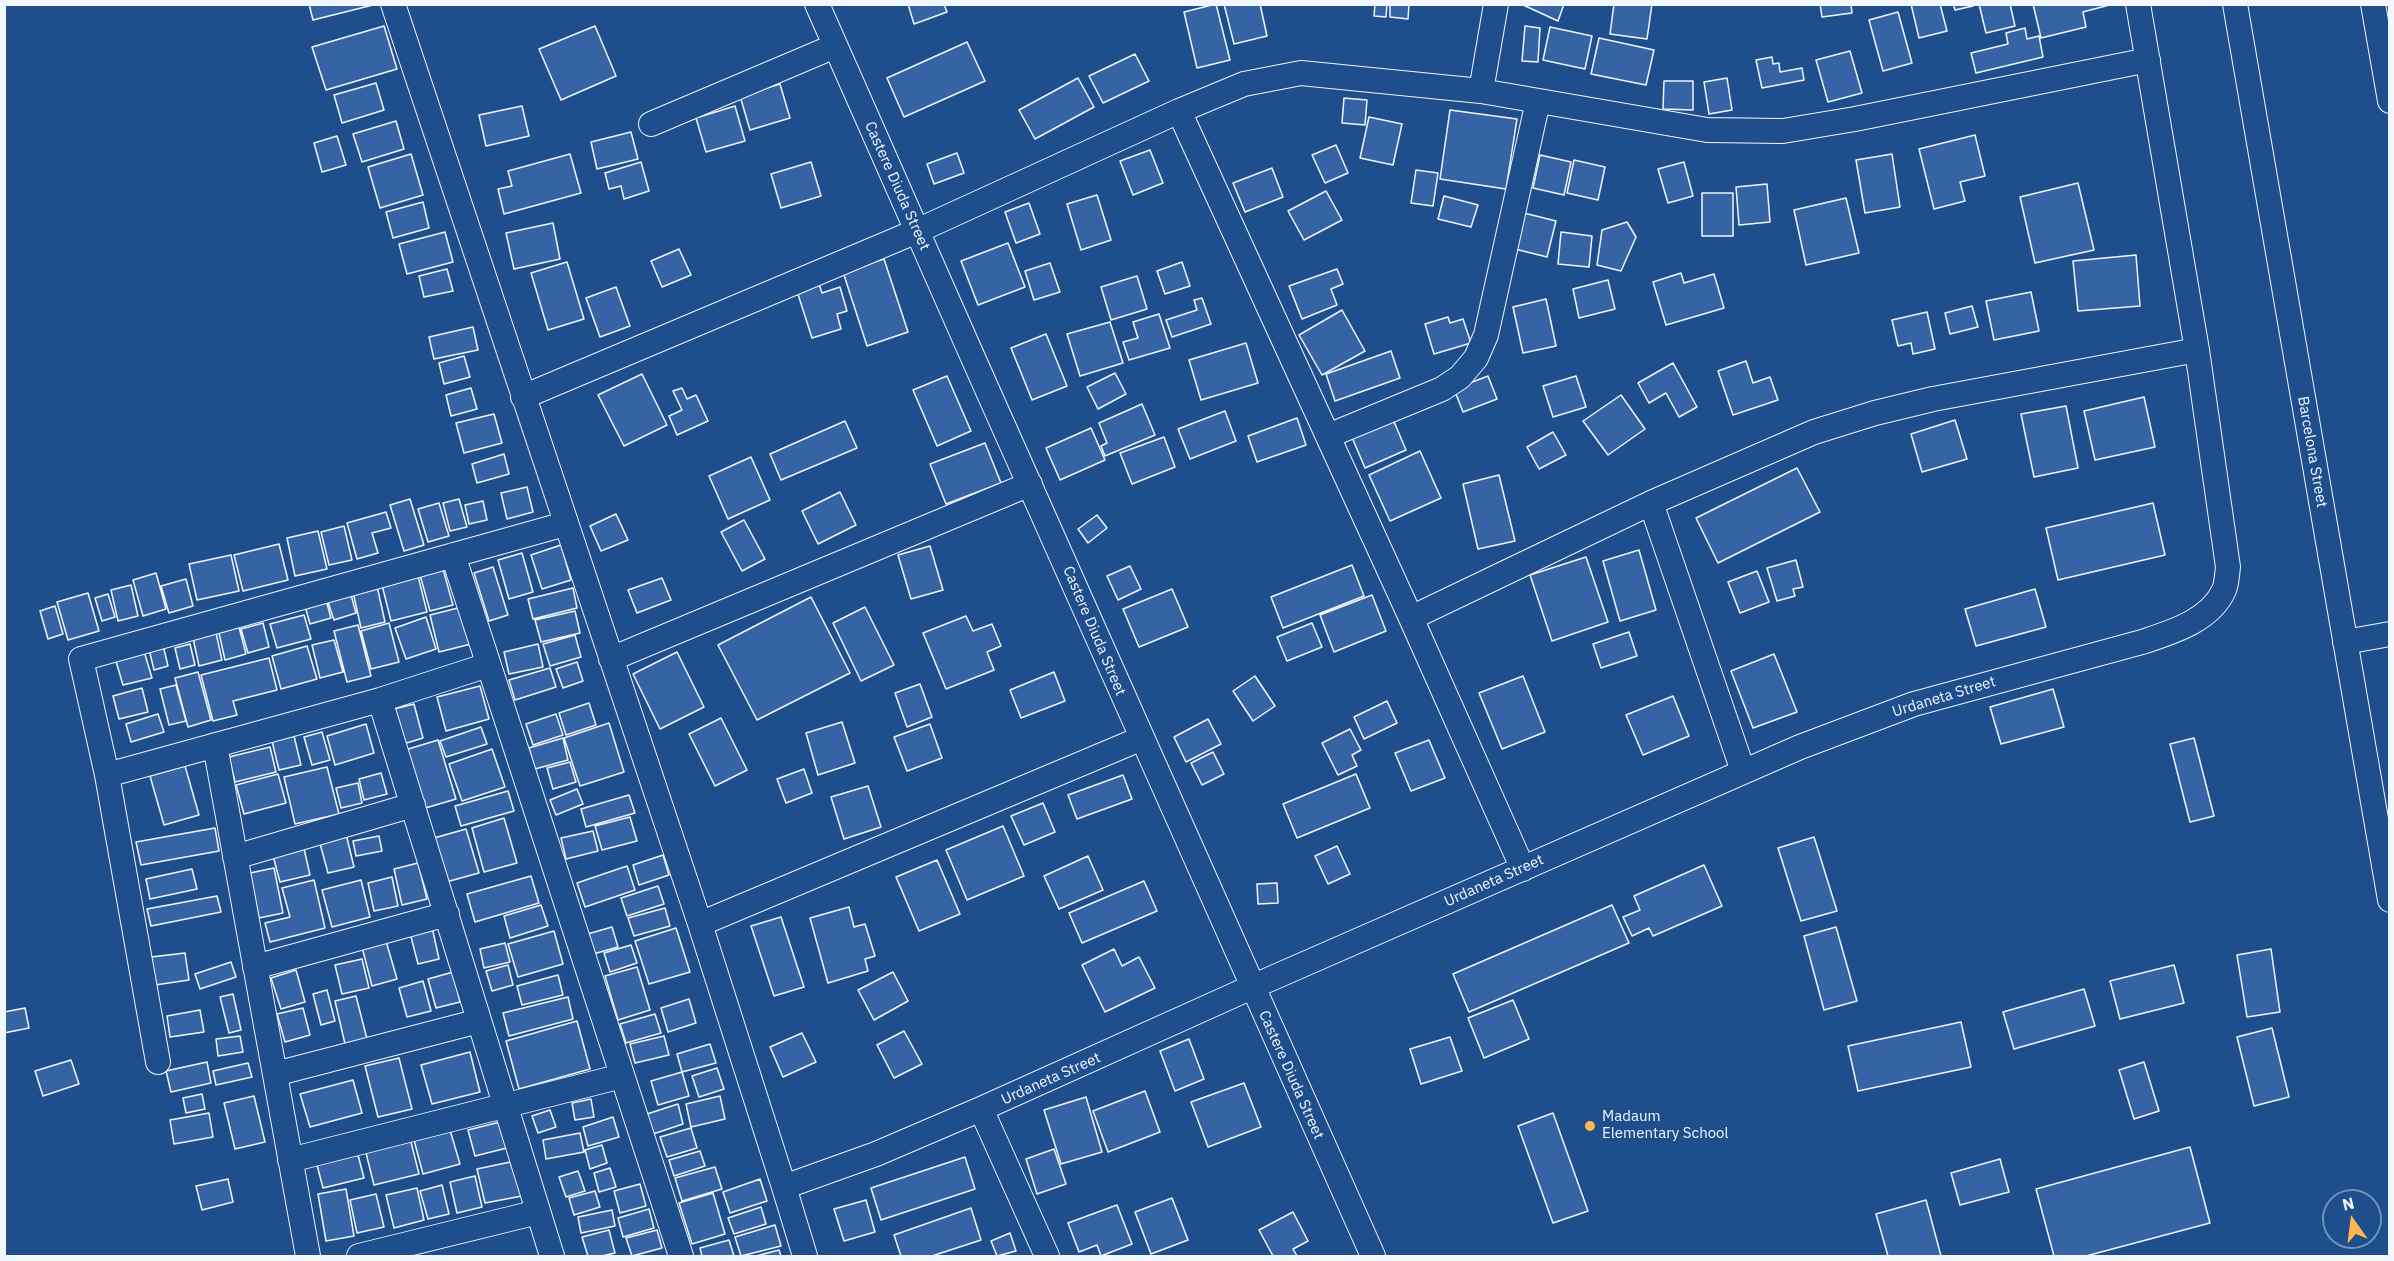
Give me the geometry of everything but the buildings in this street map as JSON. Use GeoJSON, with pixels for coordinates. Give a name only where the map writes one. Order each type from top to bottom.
{"type":"FeatureCollection","features":[{"type":"Feature","properties":{"kind":"street"},"geometry":{"type":"LineString","coordinates":[[393,4],[700,924],[805,1257]]}},
{"type":"Feature","properties":{"kind":"street","name":"Castere Diuda Street"},"geometry":{"type":"LineString","coordinates":[[817,4],[1030,483],[1140,739],[1373,1257]]}},
{"type":"Feature","properties":{"kind":"street"},"geometry":{"type":"LineString","coordinates":[[1481,92],[1496,4]]}},
{"type":"Feature","properties":{"kind":"street"},"geometry":{"type":"LineString","coordinates":[[1411,618],[1652,503],[1804,436],[1875,413],[1933,399],[2197,350],[2138,4]]}},
{"type":"Feature","properties":{"kind":"street","name":"Barcelona Street"},"geometry":{"type":"LineString","coordinates":[[2235,4],[2390,900]]}},
{"type":"Feature","properties":{"kind":"street"},"geometry":{"type":"LineString","coordinates":[[2373,4],[2390,101]]}},
{"type":"Feature","properties":{"kind":"street"},"geometry":{"type":"LineString","coordinates":[[651,124],[835,46]]}},
{"type":"Feature","properties":{"kind":"street"},"geometry":{"type":"LineString","coordinates":[[523,397],[917,231],[1179,111],[1245,84],[1301,73],[1481,92],[1707,130],[1783,131],[1854,120],[2148,60]]}},
{"type":"Feature","properties":{"kind":"street"},"geometry":{"type":"LineString","coordinates":[[1328,436],[1442,389],[1460,377],[1476,358],[1486,335],[1538,101]]}},
{"type":"Feature","properties":{"kind":"street"},"geometry":{"type":"LineString","coordinates":[[1179,111],[1523,869]]}},
{"type":"Feature","properties":{"kind":"street","name":"Urdaneta Street"},"geometry":{"type":"LineString","coordinates":[[784,1187],[876,1154],[981,1109],[1743,771],[1860,723],[1914,704],[2171,632],[2194,621],[2215,606],[2225,588],[2228,567],[2197,350]]}},
{"type":"Feature","properties":{"kind":"street"},"geometry":{"type":"LineString","coordinates":[[611,659],[1030,483]]}},
{"type":"Feature","properties":{"kind":"street"},"geometry":{"type":"LineString","coordinates":[[1652,503],[1743,771]]}},
{"type":"Feature","properties":{"kind":"street"},"geometry":{"type":"LineString","coordinates":[[158,1062],[107,776],[81,659],[565,524]]}},
{"type":"Feature","properties":{"kind":"street"},"geometry":{"type":"LineString","coordinates":[[453,555],[681,1257]]}},
{"type":"Feature","properties":{"kind":"street"},"geometry":{"type":"LineString","coordinates":[[2345,642],[2390,634]]}},
{"type":"Feature","properties":{"kind":"street"},"geometry":{"type":"LineString","coordinates":[[107,776],[380,700],[488,665]]}},
{"type":"Feature","properties":{"kind":"street"},"geometry":{"type":"LineString","coordinates":[[380,700],[552,1257]]}},
{"type":"Feature","properties":{"kind":"street"},"geometry":{"type":"LineString","coordinates":[[700,924],[1140,739]]}},
{"type":"Feature","properties":{"kind":"street"},"geometry":{"type":"LineString","coordinates":[[215,745],[308,1257]]}},
{"type":"Feature","properties":{"kind":"street"},"geometry":{"type":"LineString","coordinates":[[235,857],[412,806]]}},
{"type":"Feature","properties":{"kind":"street"},"geometry":{"type":"LineString","coordinates":[[255,967],[447,914]]}},
{"type":"Feature","properties":{"kind":"street"},"geometry":{"type":"LineString","coordinates":[[275,1074],[479,1021]]}},
{"type":"Feature","properties":{"kind":"street"},"geometry":{"type":"LineString","coordinates":[[290,1160],[622,1076]]}},
{"type":"Feature","properties":{"kind":"street"},"geometry":{"type":"LineString","coordinates":[[981,1109],[1047,1257]]}},
{"type":"Feature","properties":{"kind":"street"},"geometry":{"type":"LineString","coordinates":[[359,1257],[538,1212]]}},
{"type":"Feature","properties":{"kind":"place","name":"Madaum Elementary School"},"geometry":{"type":"Point","coordinates":[1590,1126]}}]}
